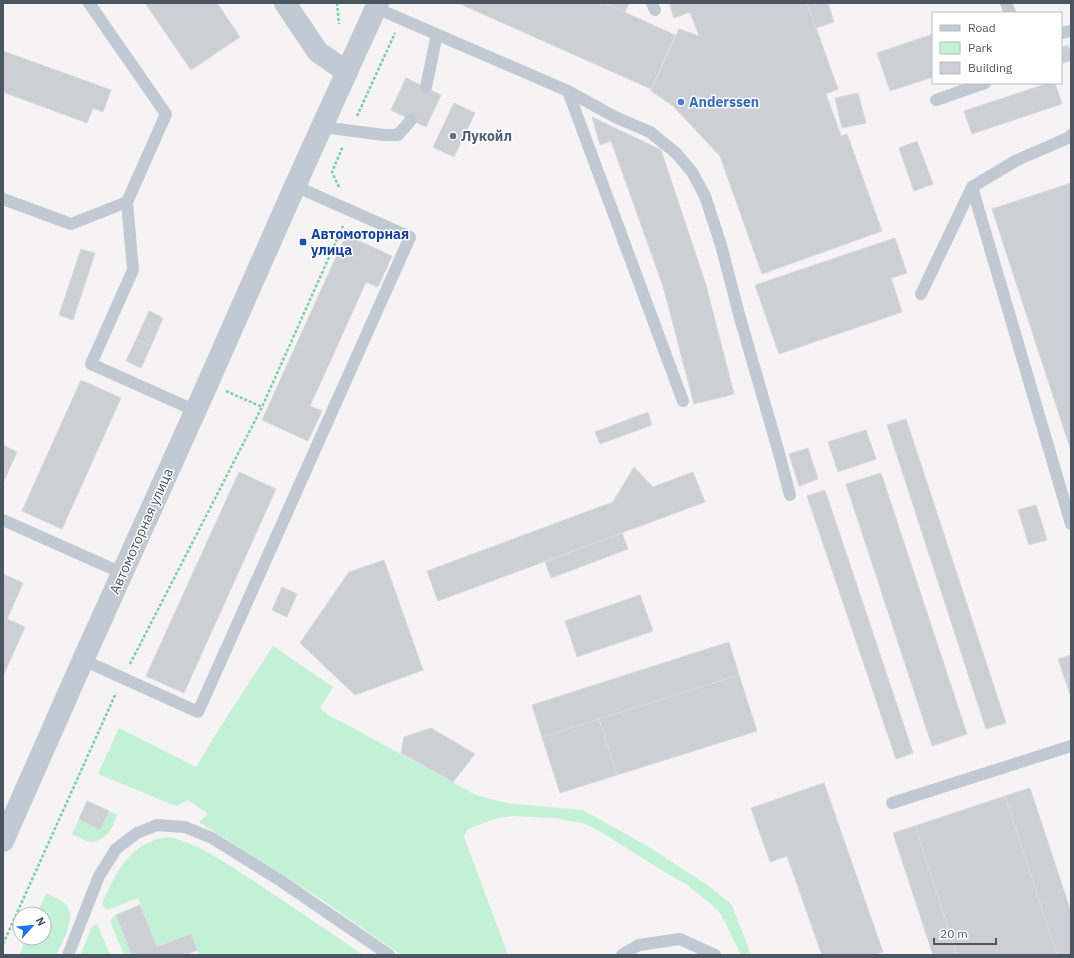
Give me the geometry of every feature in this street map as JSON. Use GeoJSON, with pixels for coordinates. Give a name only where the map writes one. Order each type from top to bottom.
{"type":"FeatureCollection","features":[{"type":"Feature","properties":{"kind":"street"},"geometry":{"type":"LineString","coordinates":[[285,3],[318,52],[347,72]]}},
{"type":"Feature","properties":{"kind":"street","name":"Автомоторная улица"},"geometry":{"type":"LineString","coordinates":[[3,841],[295,186],[377,6]]}},
{"type":"Feature","properties":{"kind":"lane"},"geometry":{"type":"LineString","coordinates":[[89,3],[166,114],[127,202],[133,270],[91,364],[196,411]]}},
{"type":"Feature","properties":{"kind":"lane"},"geometry":{"type":"LineString","coordinates":[[377,6],[401,19],[568,91],[615,117],[650,132],[676,153],[692,172],[705,196],[721,245],[790,495]]}},
{"type":"Feature","properties":{"kind":"lane"},"geometry":{"type":"LineString","coordinates":[[426,87],[436,34]]}},
{"type":"Feature","properties":{"kind":"lane"},"geometry":{"type":"LineString","coordinates":[[936,100],[982,84]]}},
{"type":"Feature","properties":{"kind":"lane"},"geometry":{"type":"LineString","coordinates":[[568,91],[683,401]]}},
{"type":"Feature","properties":{"kind":"lane"},"geometry":{"type":"LineString","coordinates":[[322,127],[384,135],[398,134],[411,120]]}},
{"type":"Feature","properties":{"kind":"lane"},"geometry":{"type":"LineString","coordinates":[[921,294],[972,187],[1017,160],[1068,138],[1071,135]]}},
{"type":"Feature","properties":{"kind":"lane"},"geometry":{"type":"LineString","coordinates":[[83,660],[198,712],[410,237],[295,186]]}},
{"type":"Feature","properties":{"kind":"lane"},"geometry":{"type":"LineString","coordinates":[[972,187],[1071,524]]}},
{"type":"Feature","properties":{"kind":"lane"},"geometry":{"type":"LineString","coordinates":[[3,199],[71,224],[127,202]]}},
{"type":"Feature","properties":{"kind":"lane"},"geometry":{"type":"LineString","coordinates":[[3,520],[122,573]]}},
{"type":"Feature","properties":{"kind":"lane"},"geometry":{"type":"LineString","coordinates":[[892,803],[1071,746]]}},
{"type":"Feature","properties":{"kind":"lane"},"geometry":{"type":"LineString","coordinates":[[68,955],[99,876],[116,849],[137,833],[157,825],[185,827],[212,838],[281,881],[390,955]]}},
{"type":"Feature","properties":{"kind":"lane"},"geometry":{"type":"LineString","coordinates":[[622,955],[639,945],[680,939],[715,955]]}},
{"type":"Feature","properties":{"kind":"path"},"geometry":{"type":"LineString","coordinates":[[337,3],[339,24]]}},
{"type":"Feature","properties":{"kind":"path"},"geometry":{"type":"LineString","coordinates":[[3,944],[123,678],[262,407],[350,210],[332,172],[401,19]]}},
{"type":"Feature","properties":{"kind":"path"},"geometry":{"type":"LineString","coordinates":[[226,391],[262,407]]}},
{"type":"Feature","properties":{"kind":"green space"},"geometry":{"type":"Polygon","coordinates":[[[273,646],[333,687],[320,708],[327,714],[476,795],[514,804],[583,810],[652,849],[710,887],[732,905],[751,955],[741,955],[721,914],[710,903],[687,885],[601,832],[586,824],[555,818],[512,816],[494,819],[471,828],[467,830],[464,837],[508,955],[401,955],[318,897],[199,822],[208,814],[188,800],[176,806],[98,774],[119,728],[196,767],[273,646]]]}},
{"type":"Feature","properties":{"kind":"green space"},"geometry":{"type":"Polygon","coordinates":[[[87,801],[117,815],[114,824],[108,833],[101,839],[91,842],[72,834],[87,801]]]}},
{"type":"Feature","properties":{"kind":"green space"},"geometry":{"type":"Polygon","coordinates":[[[169,837],[181,840],[214,856],[363,955],[199,955],[190,934],[157,947],[138,898],[107,910],[102,903],[113,880],[126,860],[135,851],[156,840],[169,837]]]}},
{"type":"Feature","properties":{"kind":"green space"},"geometry":{"type":"Polygon","coordinates":[[[46,893],[63,902],[68,907],[70,921],[65,936],[56,955],[19,955],[23,946],[52,946],[52,906],[40,906],[46,893]]]}},
{"type":"Feature","properties":{"kind":"green space"},"geometry":{"type":"Polygon","coordinates":[[[116,915],[132,955],[124,955],[110,921],[116,915]]]}},
{"type":"Feature","properties":{"kind":"green space"},"geometry":{"type":"Polygon","coordinates":[[[97,924],[110,955],[80,955],[92,927],[97,924]]]}},
{"type":"Feature","properties":{"kind":"building"},"geometry":{"type":"Polygon","coordinates":[[[145,3],[217,3],[240,37],[191,70],[145,3]]]}},
{"type":"Feature","properties":{"kind":"building"},"geometry":{"type":"Polygon","coordinates":[[[458,3],[604,3],[675,35],[651,89],[458,3]]]}},
{"type":"Feature","properties":{"kind":"building"},"geometry":{"type":"Polygon","coordinates":[[[604,3],[629,3],[625,12],[604,3]]]}},
{"type":"Feature","properties":{"kind":"building"},"geometry":{"type":"Polygon","coordinates":[[[669,3],[807,3],[838,89],[826,94],[841,136],[847,134],[882,231],[762,274],[720,156],[673,106],[651,91],[679,29],[699,36],[690,12],[674,18],[669,3]]]}},
{"type":"Feature","properties":{"kind":"building"},"geometry":{"type":"Polygon","coordinates":[[[807,3],[828,3],[834,22],[816,28],[807,3]]]}},
{"type":"Feature","properties":{"kind":"building"},"geometry":{"type":"Polygon","coordinates":[[[932,34],[932,77],[890,91],[877,53],[932,34]]]}},
{"type":"Feature","properties":{"kind":"building"},"geometry":{"type":"Polygon","coordinates":[[[1068,45],[1071,53],[1071,60],[1062,64],[1062,48],[1068,45]]]}},
{"type":"Feature","properties":{"kind":"building"},"geometry":{"type":"Polygon","coordinates":[[[3,51],[111,90],[103,112],[93,108],[87,123],[3,92],[3,51]]]}},
{"type":"Feature","properties":{"kind":"building"},"geometry":{"type":"Polygon","coordinates":[[[406,78],[441,95],[426,127],[391,110],[406,78]]]}},
{"type":"Feature","properties":{"kind":"building"},"geometry":{"type":"Polygon","coordinates":[[[1046,84],[1055,84],[1062,104],[972,134],[964,111],[1046,84]]]}},
{"type":"Feature","properties":{"kind":"building"},"geometry":{"type":"Polygon","coordinates":[[[858,93],[866,123],[842,128],[835,98],[858,93]]]}},
{"type":"Feature","properties":{"kind":"building"},"geometry":{"type":"Polygon","coordinates":[[[454,103],[475,113],[454,157],[433,147],[454,103]]]}},
{"type":"Feature","properties":{"kind":"building"},"geometry":{"type":"Polygon","coordinates":[[[592,117],[661,150],[706,285],[734,394],[694,404],[663,286],[611,141],[600,145],[592,117]]]}},
{"type":"Feature","properties":{"kind":"building"},"geometry":{"type":"Polygon","coordinates":[[[917,141],[933,184],[914,191],[899,148],[917,141]]]}},
{"type":"Feature","properties":{"kind":"building"},"geometry":{"type":"Polygon","coordinates":[[[1071,183],[1071,451],[992,209],[1071,183]]]}},
{"type":"Feature","properties":{"kind":"building"},"geometry":{"type":"Polygon","coordinates":[[[346,235],[392,256],[378,287],[366,282],[310,406],[322,411],[308,441],[262,420],[346,235]]]}},
{"type":"Feature","properties":{"kind":"building"},"geometry":{"type":"Polygon","coordinates":[[[895,238],[907,273],[891,278],[902,312],[779,354],[755,285],[895,238]]]}},
{"type":"Feature","properties":{"kind":"building"},"geometry":{"type":"Polygon","coordinates":[[[81,249],[95,253],[73,320],[59,315],[81,249]]]}},
{"type":"Feature","properties":{"kind":"building"},"geometry":{"type":"Polygon","coordinates":[[[149,311],[163,318],[151,346],[136,340],[149,311]]]}},
{"type":"Feature","properties":{"kind":"building"},"geometry":{"type":"Polygon","coordinates":[[[136,340],[151,346],[141,368],[126,361],[136,340]]]}},
{"type":"Feature","properties":{"kind":"building"},"geometry":{"type":"Polygon","coordinates":[[[81,380],[121,398],[62,529],[22,511],[81,380]]]}},
{"type":"Feature","properties":{"kind":"building"},"geometry":{"type":"Polygon","coordinates":[[[648,412],[652,425],[600,444],[595,432],[648,412]]]}},
{"type":"Feature","properties":{"kind":"building"},"geometry":{"type":"Polygon","coordinates":[[[906,419],[1006,723],[986,729],[887,425],[906,419]]]}},
{"type":"Feature","properties":{"kind":"building"},"geometry":{"type":"Polygon","coordinates":[[[866,430],[876,459],[838,472],[828,442],[866,430]]]}},
{"type":"Feature","properties":{"kind":"building"},"geometry":{"type":"Polygon","coordinates":[[[3,445],[17,452],[3,483],[3,445]]]}},
{"type":"Feature","properties":{"kind":"building"},"geometry":{"type":"Polygon","coordinates":[[[808,448],[818,479],[799,486],[789,454],[808,448]]]}},
{"type":"Feature","properties":{"kind":"building"},"geometry":{"type":"Polygon","coordinates":[[[634,467],[653,487],[693,472],[705,502],[438,601],[427,571],[613,502],[634,467]]]}},
{"type":"Feature","properties":{"kind":"building"},"geometry":{"type":"Polygon","coordinates":[[[239,472],[276,489],[184,693],[146,676],[239,472]]]}},
{"type":"Feature","properties":{"kind":"building"},"geometry":{"type":"Polygon","coordinates":[[[881,473],[967,734],[932,746],[846,484],[881,473]]]}},
{"type":"Feature","properties":{"kind":"building"},"geometry":{"type":"Polygon","coordinates":[[[825,490],[913,753],[896,759],[807,496],[825,490]]]}},
{"type":"Feature","properties":{"kind":"building"},"geometry":{"type":"Polygon","coordinates":[[[1036,505],[1047,540],[1029,545],[1018,510],[1036,505]]]}},
{"type":"Feature","properties":{"kind":"building"},"geometry":{"type":"Polygon","coordinates":[[[622,533],[628,549],[551,578],[545,562],[622,533]]]}},
{"type":"Feature","properties":{"kind":"building"},"geometry":{"type":"Polygon","coordinates":[[[384,560],[423,670],[355,695],[300,643],[349,572],[384,560]]]}},
{"type":"Feature","properties":{"kind":"building"},"geometry":{"type":"Polygon","coordinates":[[[3,574],[23,583],[7,619],[25,627],[3,676],[3,574]]]}},
{"type":"Feature","properties":{"kind":"building"},"geometry":{"type":"Polygon","coordinates":[[[282,587],[297,594],[287,617],[272,610],[282,587]]]}},
{"type":"Feature","properties":{"kind":"building"},"geometry":{"type":"Polygon","coordinates":[[[640,595],[653,631],[577,657],[565,621],[640,595]]]}},
{"type":"Feature","properties":{"kind":"building"},"geometry":{"type":"Polygon","coordinates":[[[729,642],[739,675],[542,737],[532,705],[729,642]]]}},
{"type":"Feature","properties":{"kind":"building"},"geometry":{"type":"Polygon","coordinates":[[[1071,655],[1071,697],[1058,659],[1071,655]]]}},
{"type":"Feature","properties":{"kind":"building"},"geometry":{"type":"Polygon","coordinates":[[[739,675],[757,731],[617,775],[599,719],[739,675]]]}},
{"type":"Feature","properties":{"kind":"building"},"geometry":{"type":"Polygon","coordinates":[[[599,719],[617,775],[560,793],[542,737],[599,719]]]}},
{"type":"Feature","properties":{"kind":"building"},"geometry":{"type":"Polygon","coordinates":[[[431,728],[475,754],[453,782],[401,753],[404,737],[431,728]]]}},
{"type":"Feature","properties":{"kind":"building"},"geometry":{"type":"Polygon","coordinates":[[[824,783],[883,952],[874,955],[822,955],[787,856],[770,862],[751,808],[824,783]]]}},
{"type":"Feature","properties":{"kind":"building"},"geometry":{"type":"Polygon","coordinates":[[[1030,788],[1071,912],[1071,955],[1057,955],[1005,796],[1030,788]]]}},
{"type":"Feature","properties":{"kind":"building"},"geometry":{"type":"Polygon","coordinates":[[[1005,796],[1057,955],[957,955],[915,826],[1005,796]]]}},
{"type":"Feature","properties":{"kind":"building"},"geometry":{"type":"Polygon","coordinates":[[[87,801],[109,811],[100,830],[79,819],[87,801]]]}},
{"type":"Feature","properties":{"kind":"building"},"geometry":{"type":"Polygon","coordinates":[[[915,826],[957,955],[933,955],[893,833],[915,826]]]}},
{"type":"Feature","properties":{"kind":"building"},"geometry":{"type":"Polygon","coordinates":[[[140,905],[157,947],[191,934],[197,950],[185,955],[132,955],[116,915],[140,905]]]}},
{"type":"Feature","properties":{"kind":"place","name":"Anderssen"},"geometry":{"type":"Point","coordinates":[681,102]}},
{"type":"Feature","properties":{"kind":"place","name":"Лукойл"},"geometry":{"type":"Point","coordinates":[453,136]}},
{"type":"Feature","properties":{"kind":"place","name":"Автомоторная улица"},"geometry":{"type":"Point","coordinates":[303,242]}}]}
